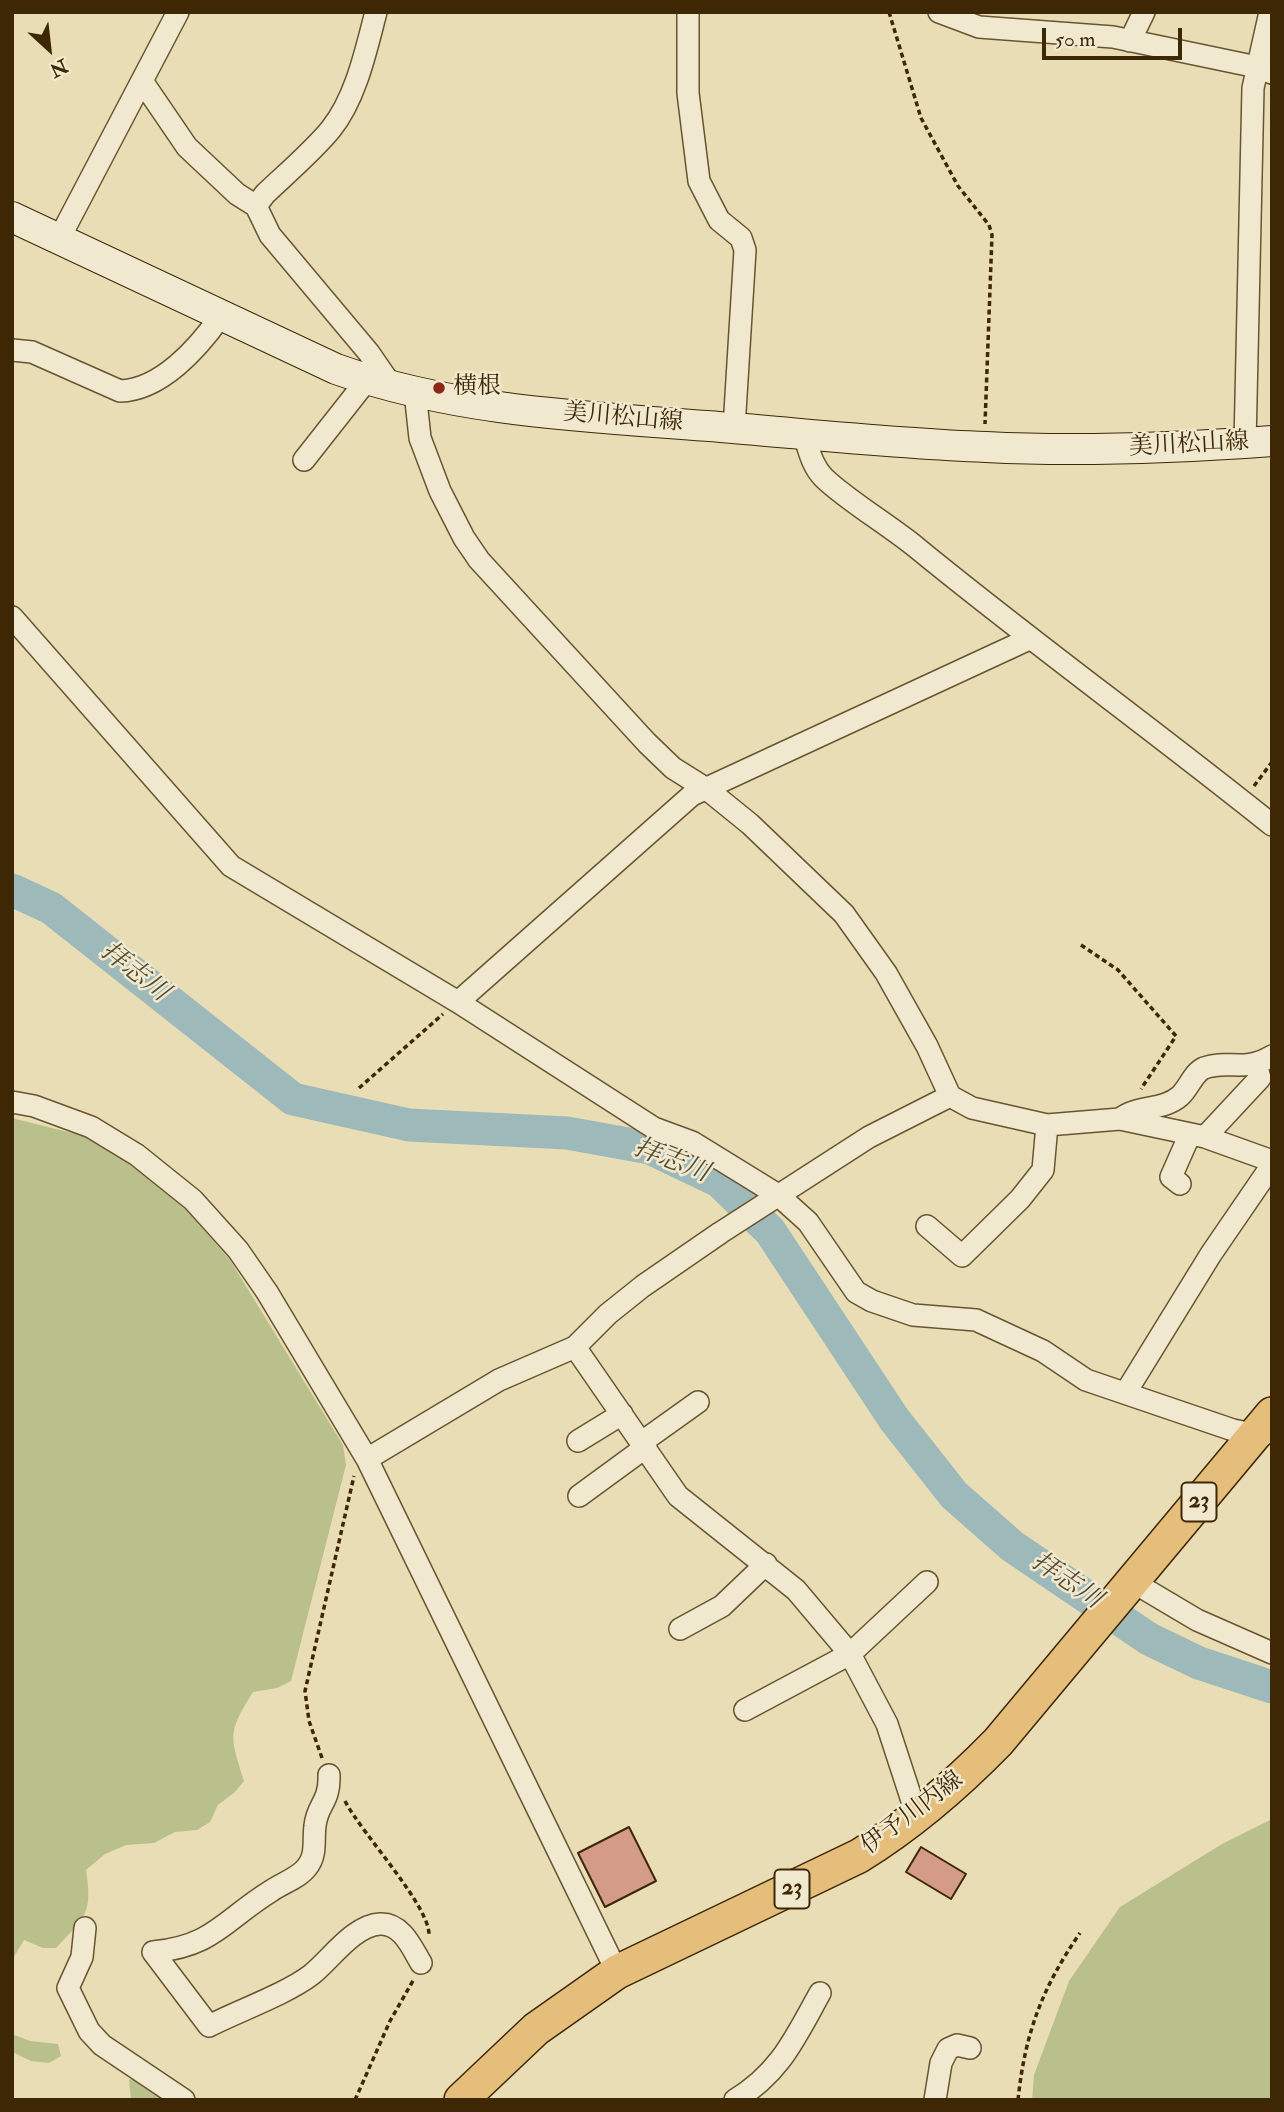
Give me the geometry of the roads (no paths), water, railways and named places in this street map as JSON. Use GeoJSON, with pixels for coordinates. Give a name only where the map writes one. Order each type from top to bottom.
{"type":"FeatureCollection","features":[{"type":"Feature","properties":{"kind":"main road","name":"美川松山線"},"geometry":{"type":"LineString","coordinates":[[12,217],[220,317],[391,386],[496,408],[804,435],[985,447],[1139,450],[1258,442]]}},
{"type":"Feature","properties":{"kind":"main road","name":"伊予川内線"},"geometry":{"type":"LineString","coordinates":[[461,2100],[536,2029],[617,1972],[825,1873],[888,1838],[949,1791],[998,1742],[1129,1585],[1266,1429]]}},
{"type":"Feature","properties":{"kind":"street"},"geometry":{"type":"LineString","coordinates":[[59,239],[178,12]]}},
{"type":"Feature","properties":{"kind":"street"},"geometry":{"type":"LineString","coordinates":[[256,206],[330,130],[341,114],[364,56],[376,12]]}},
{"type":"Feature","properties":{"kind":"street"},"geometry":{"type":"LineString","coordinates":[[688,12],[688,93],[699,181],[719,220],[741,238],[745,250],[734,428]]}},
{"type":"Feature","properties":{"kind":"street"},"geometry":{"type":"LineString","coordinates":[[939,12],[979,27],[1130,41],[1265,70]]}},
{"type":"Feature","properties":{"kind":"street"},"geometry":{"type":"LineString","coordinates":[[1130,41],[1144,12]]}},
{"type":"Feature","properties":{"kind":"street"},"geometry":{"type":"LineString","coordinates":[[1258,442],[1253,88],[1265,70],[1270,12]]}},
{"type":"Feature","properties":{"kind":"street"},"geometry":{"type":"LineString","coordinates":[[142,81],[187,147],[237,194],[256,206],[270,235],[369,353],[416,418],[432,469],[454,519],[479,560],[647,743],[673,768],[708,790],[786,856],[844,914],[886,973],[927,1046],[950,1096],[972,1108],[1046,1125],[1126,1114],[1166,1103],[1179,1097],[1199,1071],[1208,1067],[1264,1060],[1260,1078],[1198,1136],[1171,1177],[1180,1184]]}},
{"type":"Feature","properties":{"kind":"street"},"geometry":{"type":"LineString","coordinates":[[12,350],[32,352],[120,391],[136,390],[153,382],[194,350],[220,317]]}},
{"type":"Feature","properties":{"kind":"street"},"geometry":{"type":"LineString","coordinates":[[304,460],[391,386]]}},
{"type":"Feature","properties":{"kind":"street"},"geometry":{"type":"LineString","coordinates":[[804,435],[812,461],[823,477],[1272,825]]}},
{"type":"Feature","properties":{"kind":"street"},"geometry":{"type":"LineString","coordinates":[[12,617],[231,866],[458,1002],[654,1128],[692,1142],[775,1197],[808,1222],[856,1292],[872,1301],[913,1314],[976,1320],[1042,1351],[1086,1380],[1233,1430],[1266,1429]]}},
{"type":"Feature","properties":{"kind":"street"},"geometry":{"type":"LineString","coordinates":[[458,1002],[692,796],[1029,639]]}},
{"type":"Feature","properties":{"kind":"street"},"geometry":{"type":"LineString","coordinates":[[367,1459],[499,1380],[575,1347],[608,1314],[643,1286],[720,1233],[869,1137],[950,1096]]}},
{"type":"Feature","properties":{"kind":"street"},"geometry":{"type":"LineString","coordinates":[[12,1102],[34,1106],[91,1127],[137,1155],[193,1200],[237,1251],[267,1292],[367,1459],[617,1972]]}},
{"type":"Feature","properties":{"kind":"street"},"geometry":{"type":"LineString","coordinates":[[1126,1114],[1272,1163],[1211,1254],[1126,1392]]}},
{"type":"Feature","properties":{"kind":"street"},"geometry":{"type":"LineString","coordinates":[[927,1226],[962,1256],[1020,1199],[1043,1170],[1046,1125]]}},
{"type":"Feature","properties":{"kind":"street"},"geometry":{"type":"LineString","coordinates":[[575,1347],[678,1496],[692,1510],[766,1564],[825,1621],[850,1654],[876,1698],[887,1724],[918,1816]]}},
{"type":"Feature","properties":{"kind":"street"},"geometry":{"type":"LineString","coordinates":[[579,1496],[698,1402]]}},
{"type":"Feature","properties":{"kind":"street"},"geometry":{"type":"LineString","coordinates":[[578,1441],[622,1414]]}},
{"type":"Feature","properties":{"kind":"street"},"geometry":{"type":"LineString","coordinates":[[680,1629],[722,1606],[766,1564]]}},
{"type":"Feature","properties":{"kind":"street"},"geometry":{"type":"LineString","coordinates":[[745,1710],[850,1654],[927,1582]]}},
{"type":"Feature","properties":{"kind":"street"},"geometry":{"type":"LineString","coordinates":[[1129,1585],[1197,1620],[1272,1653]]}},
{"type":"Feature","properties":{"kind":"street"},"geometry":{"type":"LineString","coordinates":[[329,1775],[329,1796],[317,1813],[313,1856],[307,1868],[254,1902],[207,1939],[181,1948],[153,1952],[209,2026],[309,1976],[357,1934],[378,1924],[389,1925],[400,1932],[421,1964]]}},
{"type":"Feature","properties":{"kind":"street"},"geometry":{"type":"LineString","coordinates":[[85,1928],[82,1957],[68,1988],[89,2031],[119,2059],[184,2100]]}},
{"type":"Feature","properties":{"kind":"street"},"geometry":{"type":"LineString","coordinates":[[735,2100],[765,2080],[777,2067],[820,1993]]}},
{"type":"Feature","properties":{"kind":"street"},"geometry":{"type":"LineString","coordinates":[[934,2100],[941,2063],[948,2049],[957,2045],[970,2048]]}},
{"type":"Feature","properties":{"kind":"waterway","name":"拝志川"},"geometry":{"type":"LineString","coordinates":[[12,890],[51,908],[293,1099],[409,1125],[567,1133],[650,1148],[719,1181],[770,1231],[894,1419],[954,1495],[1012,1546],[1149,1639],[1199,1663],[1272,1687]]}},
{"type":"Feature","properties":{"kind":"place","name":"横根"},"geometry":{"type":"Point","coordinates":[439,388]}}]}
